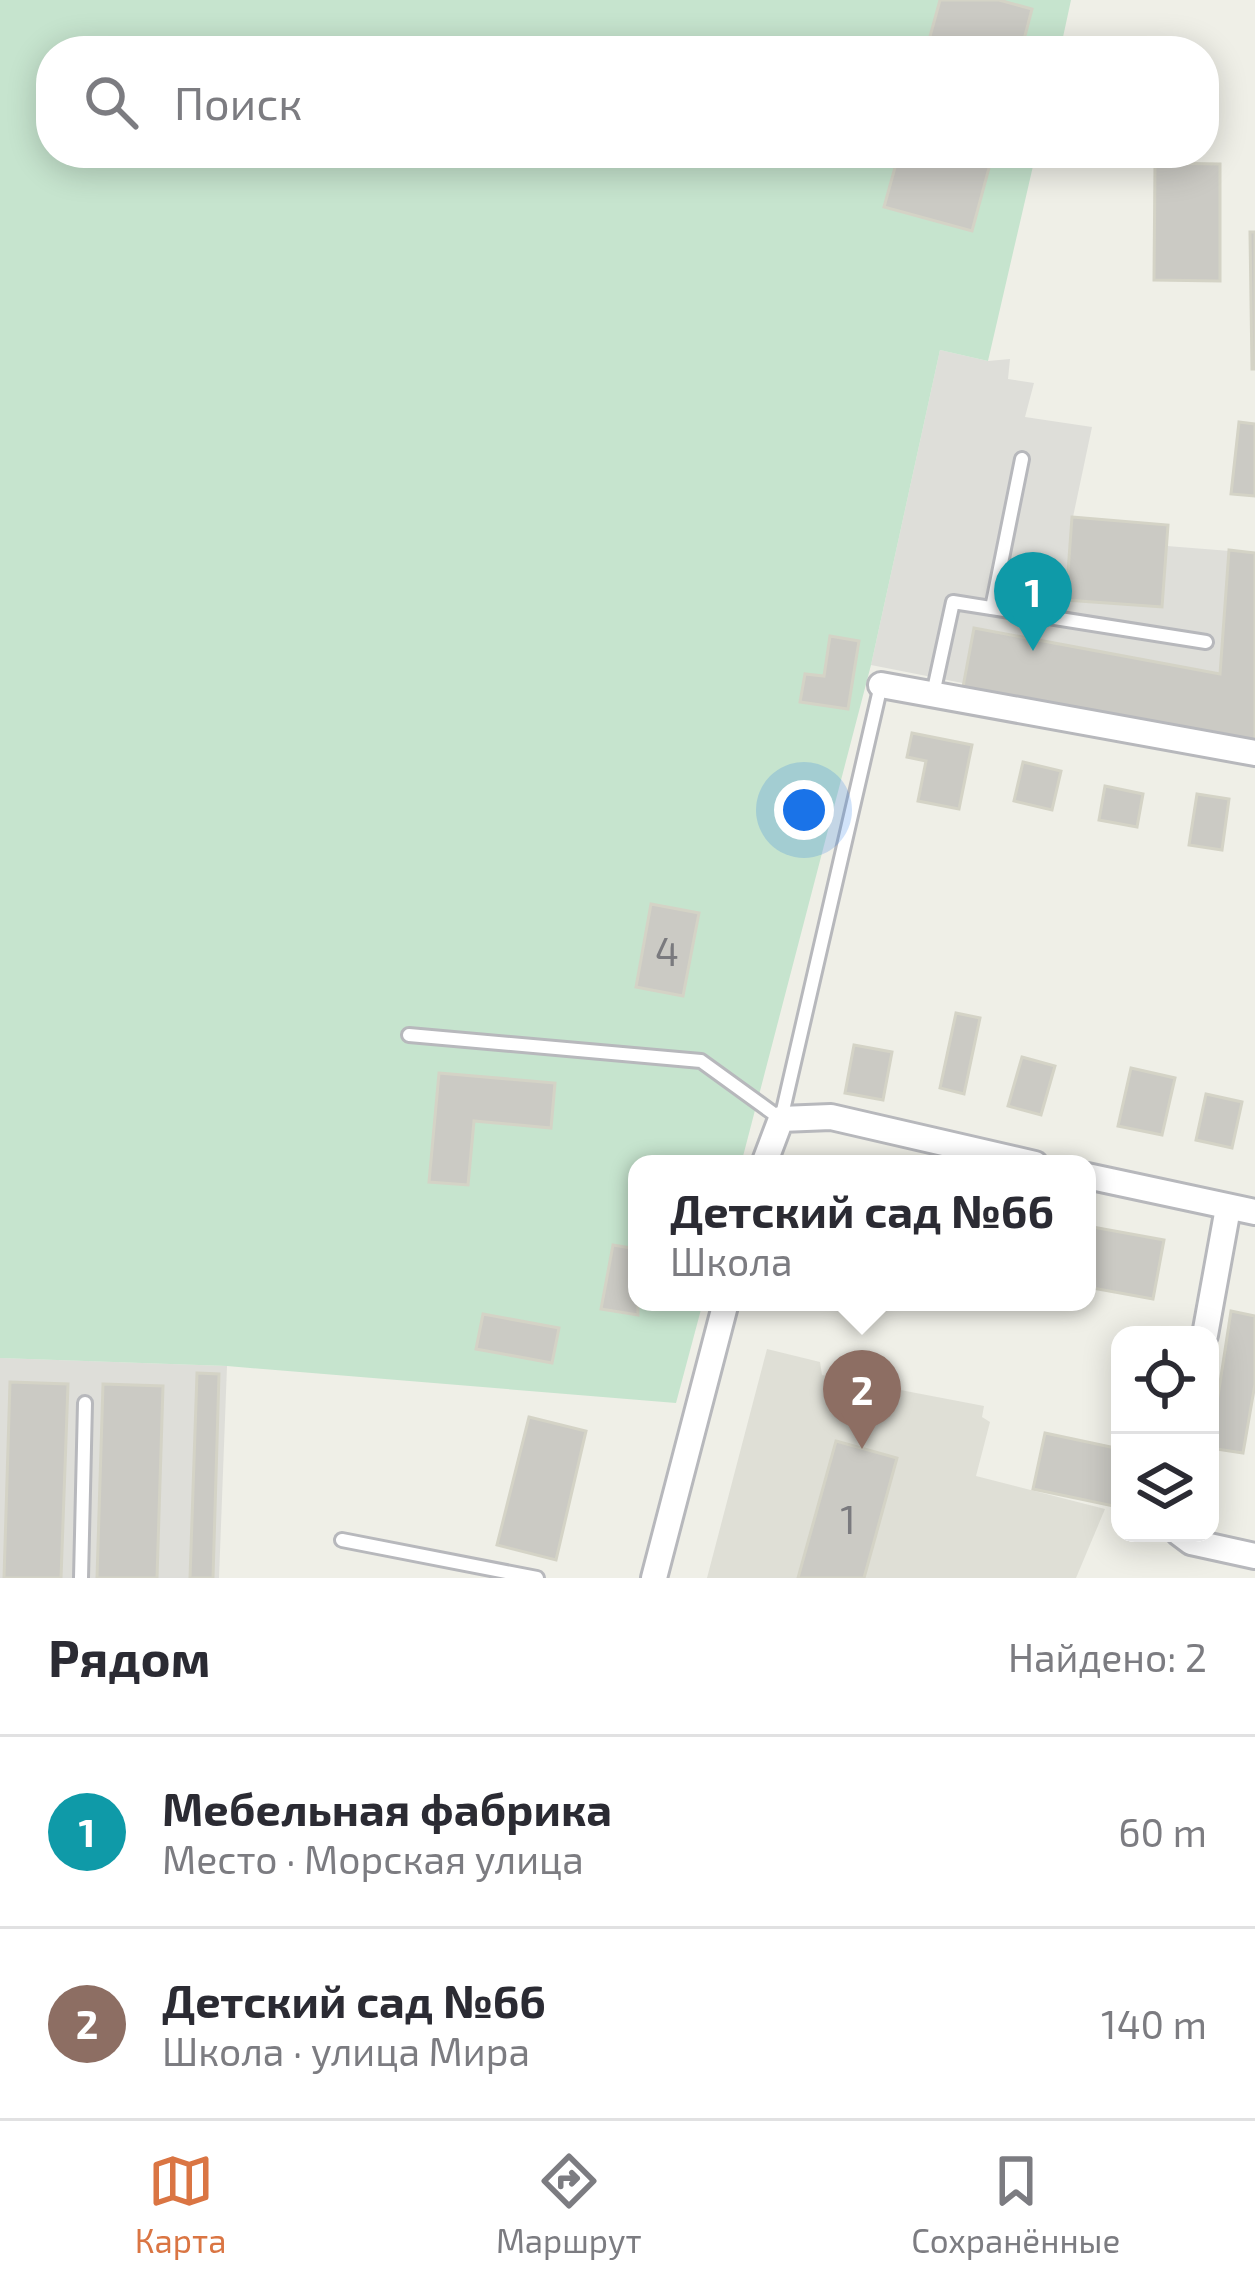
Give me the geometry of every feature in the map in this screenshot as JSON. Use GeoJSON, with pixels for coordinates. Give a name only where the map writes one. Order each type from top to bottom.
{"type":"FeatureCollection","features":[{"type":"Feature","properties":{"kind":"street"},"geometry":{"type":"LineString","coordinates":[[881,685],[1255,753]]}},
{"type":"Feature","properties":{"kind":"street"},"geometry":{"type":"LineString","coordinates":[[767,1155],[781,1119],[831,1117],[996,1155]]}},
{"type":"Feature","properties":{"kind":"street"},"geometry":{"type":"LineString","coordinates":[[1096,1178],[1255,1212]]}},
{"type":"Feature","properties":{"kind":"street"},"geometry":{"type":"LineString","coordinates":[[1207,1326],[1228,1208]]}},
{"type":"Feature","properties":{"kind":"street"},"geometry":{"type":"LineString","coordinates":[[654,1578],[724,1311]]}},
{"type":"Feature","properties":{"kind":"street"},"geometry":{"type":"LineString","coordinates":[[1191,1542],[1255,1556]]}},
{"type":"Feature","properties":{"kind":"lane"},"geometry":{"type":"LineString","coordinates":[[992,608],[1022,459]]}},
{"type":"Feature","properties":{"kind":"lane"},"geometry":{"type":"LineString","coordinates":[[933,694],[953,602],[1206,642]]}},
{"type":"Feature","properties":{"kind":"lane"},"geometry":{"type":"LineString","coordinates":[[410,1035],[701,1061],[781,1119],[881,685]]}},
{"type":"Feature","properties":{"kind":"lane"},"geometry":{"type":"LineString","coordinates":[[81,1578],[85,1403]]}},
{"type":"Feature","properties":{"kind":"lane"},"geometry":{"type":"LineString","coordinates":[[342,1540],[537,1578]]}},
{"type":"Feature","properties":{"kind":"shaded area"},"geometry":{"type":"Polygon","coordinates":[[[940,350],[988,361],[1010,359],[1008,379],[1034,383],[1025,417],[1092,427],[1073,517],[1168,525],[1167,546],[1255,553],[1255,741],[871,665],[940,350]]]}},
{"type":"Feature","properties":{"kind":"shaded area"},"geometry":{"type":"Polygon","coordinates":[[[767,1349],[820,1362],[822,1375],[984,1406],[982,1417],[990,1422],[976,1476],[1105,1509],[1076,1578],[707,1578],[767,1349]]]}},
{"type":"Feature","properties":{"kind":"shaded area"},"geometry":{"type":"Polygon","coordinates":[[[0,1358],[227,1366],[219,1578],[0,1578],[0,1358]]]}},
{"type":"Feature","properties":{"kind":"green space"},"geometry":{"type":"Polygon","coordinates":[[[0,0],[1071,0],[1063,36],[36,36],[36,168],[1033,168],[988,361],[940,350],[871,665],[743,1155],[628,1155],[628,1311],[701,1311],[676,1403],[227,1366],[0,1358],[0,0]]]}},
{"type":"Feature","properties":{"kind":"building"},"geometry":{"type":"Polygon","coordinates":[[[940,0],[999,0],[1032,9],[1025,36],[930,36],[940,0]]]}},
{"type":"Feature","properties":{"kind":"building"},"geometry":{"type":"Polygon","coordinates":[[[1220,164],[1220,281],[1154,280],[1155,168],[1219,168],[1220,164]]]}},
{"type":"Feature","properties":{"kind":"building"},"geometry":{"type":"Polygon","coordinates":[[[895,168],[989,168],[972,231],[884,207],[895,168]]]}},
{"type":"Feature","properties":{"kind":"building"},"geometry":{"type":"Polygon","coordinates":[[[1250,232],[1255,232],[1255,369],[1252,369],[1250,232]]]}},
{"type":"Feature","properties":{"kind":"building"},"geometry":{"type":"Polygon","coordinates":[[[1239,422],[1255,424],[1255,496],[1231,494],[1239,422]]]}},
{"type":"Feature","properties":{"kind":"building"},"geometry":{"type":"Polygon","coordinates":[[[1072,517],[1168,525],[1162,607],[1066,600],[1072,517]]]}},
{"type":"Feature","properties":{"kind":"building"},"geometry":{"type":"Polygon","coordinates":[[[1229,550],[1255,553],[1255,741],[963,687],[974,628],[1220,674],[1229,550]]]}},
{"type":"Feature","properties":{"kind":"building"},"geometry":{"type":"Polygon","coordinates":[[[830,636],[859,641],[848,709],[800,702],[805,674],[824,676],[830,636]]]}},
{"type":"Feature","properties":{"kind":"building"},"geometry":{"type":"Polygon","coordinates":[[[912,733],[972,745],[959,809],[918,801],[926,761],[907,757],[912,733]]]}},
{"type":"Feature","properties":{"kind":"building"},"geometry":{"type":"Polygon","coordinates":[[[1023,762],[1061,771],[1052,810],[1014,801],[1023,762]]]}},
{"type":"Feature","properties":{"kind":"building"},"geometry":{"type":"Polygon","coordinates":[[[1105,786],[1143,794],[1137,827],[1099,820],[1105,786]]]}},
{"type":"Feature","properties":{"kind":"building"},"geometry":{"type":"Polygon","coordinates":[[[1197,794],[1229,799],[1222,850],[1189,845],[1197,794]]]}},
{"type":"Feature","properties":{"kind":"building"},"geometry":{"type":"Polygon","coordinates":[[[651,904],[699,913],[683,996],[636,987],[651,904]]]}},
{"type":"Feature","properties":{"kind":"building"},"geometry":{"type":"Polygon","coordinates":[[[956,1013],[980,1018],[964,1094],[940,1088],[956,1013]]]}},
{"type":"Feature","properties":{"kind":"building"},"geometry":{"type":"Polygon","coordinates":[[[854,1045],[892,1052],[883,1100],[845,1093],[854,1045]]]}},
{"type":"Feature","properties":{"kind":"building"},"geometry":{"type":"Polygon","coordinates":[[[1022,1057],[1055,1066],[1041,1115],[1008,1106],[1022,1057]]]}},
{"type":"Feature","properties":{"kind":"building"},"geometry":{"type":"Polygon","coordinates":[[[1131,1068],[1175,1078],[1162,1135],[1118,1126],[1131,1068]]]}},
{"type":"Feature","properties":{"kind":"building"},"geometry":{"type":"Polygon","coordinates":[[[439,1073],[555,1083],[551,1128],[474,1121],[468,1185],[429,1182],[439,1073]]]}},
{"type":"Feature","properties":{"kind":"building"},"geometry":{"type":"Polygon","coordinates":[[[1206,1094],[1242,1102],[1232,1148],[1196,1140],[1206,1094]]]}},
{"type":"Feature","properties":{"kind":"building"},"geometry":{"type":"Polygon","coordinates":[[[1096,1228],[1164,1240],[1153,1299],[1096,1289],[1096,1228]]]}},
{"type":"Feature","properties":{"kind":"building"},"geometry":{"type":"Polygon","coordinates":[[[613,1245],[628,1248],[628,1311],[638,1311],[638,1315],[601,1309],[613,1245]]]}},
{"type":"Feature","properties":{"kind":"building"},"geometry":{"type":"Polygon","coordinates":[[[1231,1311],[1255,1316],[1255,1384],[1243,1453],[1219,1449],[1219,1389],[1231,1311]]]}},
{"type":"Feature","properties":{"kind":"building"},"geometry":{"type":"Polygon","coordinates":[[[483,1314],[559,1328],[552,1363],[476,1349],[483,1314]]]}},
{"type":"Feature","properties":{"kind":"building"},"geometry":{"type":"Polygon","coordinates":[[[197,1373],[219,1374],[213,1578],[190,1578],[197,1373]]]}},
{"type":"Feature","properties":{"kind":"building"},"geometry":{"type":"Polygon","coordinates":[[[10,1382],[68,1384],[61,1578],[4,1578],[10,1382]]]}},
{"type":"Feature","properties":{"kind":"building"},"geometry":{"type":"Polygon","coordinates":[[[103,1384],[163,1386],[157,1578],[97,1578],[103,1384]]]}},
{"type":"Feature","properties":{"kind":"building"},"geometry":{"type":"Polygon","coordinates":[[[529,1417],[586,1431],[556,1560],[497,1545],[529,1417]]]}},
{"type":"Feature","properties":{"kind":"building"},"geometry":{"type":"Polygon","coordinates":[[[1045,1433],[1111,1447],[1111,1506],[1033,1489],[1045,1433]]]}},
{"type":"Feature","properties":{"kind":"building"},"geometry":{"type":"Polygon","coordinates":[[[836,1441],[897,1458],[864,1578],[798,1578],[836,1441]]]}},
{"type":"Feature","properties":{"kind":"place","name":"Мебельная фабрика"},"geometry":{"type":"Point","coordinates":[1033,651]}},
{"type":"Feature","properties":{"kind":"place","name":"Детский сад №66"},"geometry":{"type":"Point","coordinates":[862,1449]}}]}
